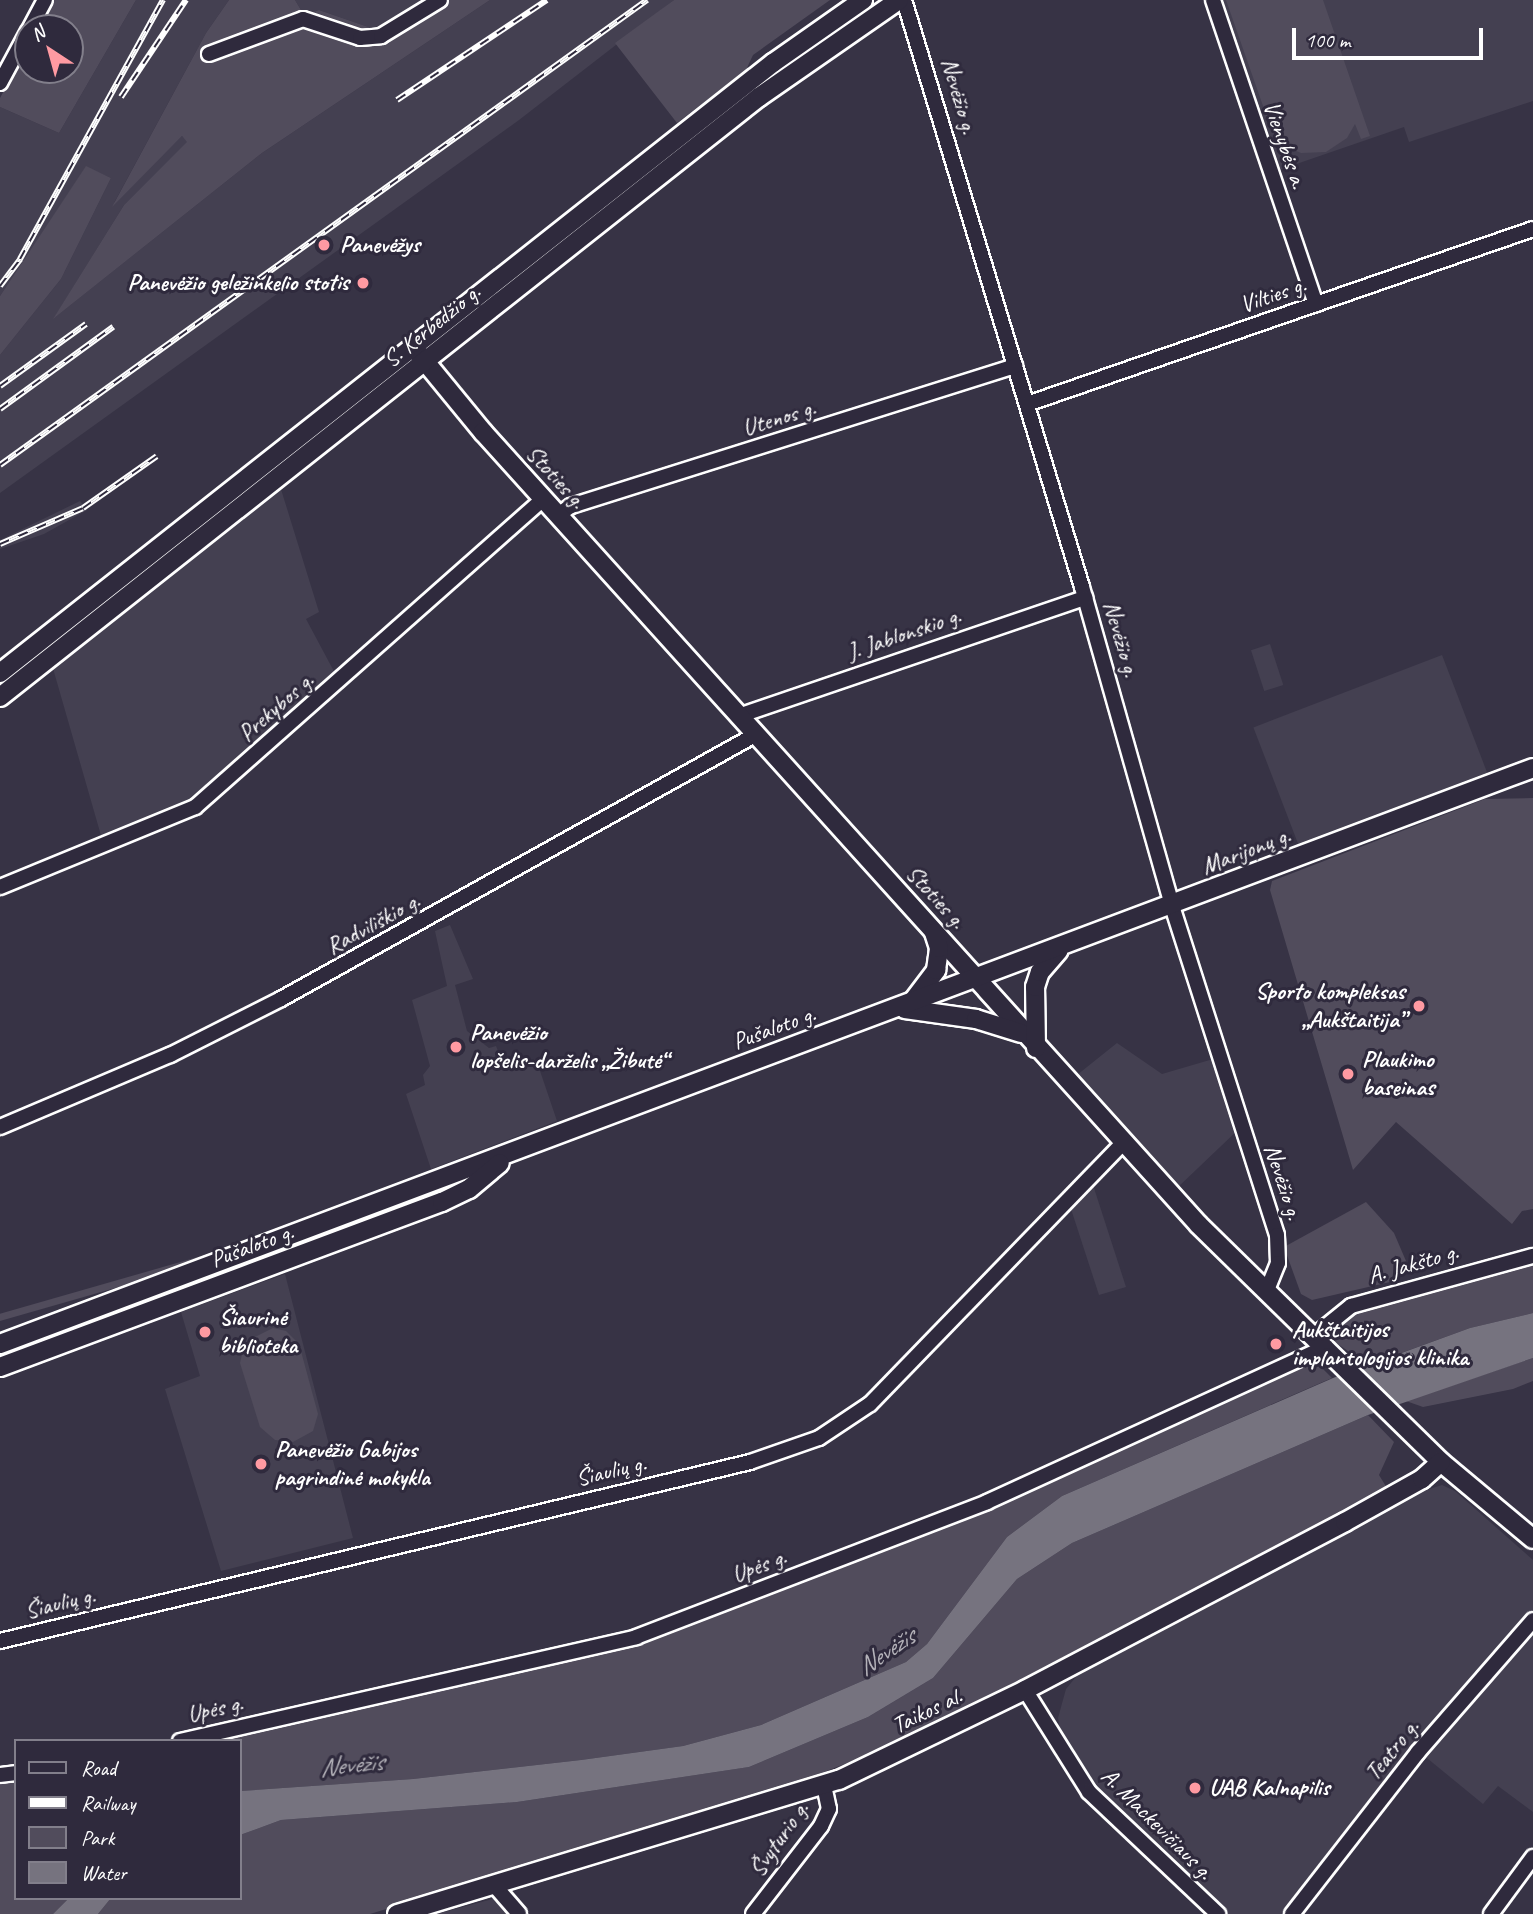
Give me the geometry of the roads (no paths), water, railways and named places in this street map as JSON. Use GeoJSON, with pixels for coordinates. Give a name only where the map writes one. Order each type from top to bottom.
{"type":"FeatureCollection","features":[{"type":"Feature","properties":{"kind":"main road","name":"S. Kerbedžio g."},"geometry":{"type":"LineString","coordinates":[[0,673],[773,63],[863,0]]}},
{"type":"Feature","properties":{"kind":"main road","name":"S. Kerbedžio g."},"geometry":{"type":"LineString","coordinates":[[1,694],[156,575],[759,97],[901,0]]}},
{"type":"Feature","properties":{"kind":"main road","name":"Stoties g."},"geometry":{"type":"LineString","coordinates":[[414,348],[543,499],[977,979],[1122,1144],[1266,1292],[1343,1363],[1441,1462],[1533,1539]]}},
{"type":"Feature","properties":{"kind":"main road"},"geometry":{"type":"LineString","coordinates":[[143,560],[156,575]]}},
{"type":"Feature","properties":{"kind":"main road","name":"Marijonų g."},"geometry":{"type":"LineString","coordinates":[[977,979],[1533,768]]}},
{"type":"Feature","properties":{"kind":"main road"},"geometry":{"type":"LineString","coordinates":[[904,1007],[936,970],[939,948],[933,930]]}},
{"type":"Feature","properties":{"kind":"main road"},"geometry":{"type":"LineString","coordinates":[[904,1007],[976,1019],[1030,1041],[1035,987],[1047,961],[1061,948]]}},
{"type":"Feature","properties":{"kind":"main road","name":"Pušaloto g."},"geometry":{"type":"LineString","coordinates":[[0,1344],[977,979]]}},
{"type":"Feature","properties":{"kind":"main road","name":"Pušaloto g."},"geometry":{"type":"LineString","coordinates":[[0,1367],[442,1202],[469,1189],[510,1154]]}},
{"type":"Feature","properties":{"kind":"main road","name":"Taikos al."},"geometry":{"type":"LineString","coordinates":[[397,1914],[824,1785],[1025,1690],[1345,1522],[1422,1479],[1441,1462]]}},
{"type":"Feature","properties":{"kind":"street"},"geometry":{"type":"LineString","coordinates":[[209,54],[303,19],[360,38],[381,36],[440,0]]}},
{"type":"Feature","properties":{"kind":"street","name":"Nevėžio g."},"geometry":{"type":"LineString","coordinates":[[901,0],[1027,404],[1172,906],[1279,1244],[1278,1263],[1266,1292]]}},
{"type":"Feature","properties":{"kind":"street","name":"Vienybės a."},"geometry":{"type":"LineString","coordinates":[[1213,0],[1316,304]]}},
{"type":"Feature","properties":{"kind":"street"},"geometry":{"type":"LineString","coordinates":[[0,83],[14,57]]}},
{"type":"Feature","properties":{"kind":"street","name":"Vilties g."},"geometry":{"type":"LineString","coordinates":[[1027,404],[1533,229]]}},
{"type":"Feature","properties":{"kind":"street","name":"Utenos g."},"geometry":{"type":"LineString","coordinates":[[558,515],[571,506],[1015,366]]}},
{"type":"Feature","properties":{"kind":"street","name":"Prekybos g."},"geometry":{"type":"LineString","coordinates":[[0,887],[195,807],[543,499]]}},
{"type":"Feature","properties":{"kind":"street","name":"J. Jablonskio g."},"geometry":{"type":"LineString","coordinates":[[738,716],[1085,598]]}},
{"type":"Feature","properties":{"kind":"street","name":"Radviliškio g."},"geometry":{"type":"LineString","coordinates":[[0,1127],[170,1055],[274,1003],[755,734]]}},
{"type":"Feature","properties":{"kind":"street","name":"Šiaulių g."},"geometry":{"type":"LineString","coordinates":[[0,1641],[750,1462],[820,1438],[870,1404],[1122,1144]]}},
{"type":"Feature","properties":{"kind":"street","name":"A. Jakšto g."},"geometry":{"type":"LineString","coordinates":[[1320,1341],[1351,1306],[1533,1256]]}},
{"type":"Feature","properties":{"kind":"street","name":"Upės g."},"geometry":{"type":"LineString","coordinates":[[189,1739],[636,1637],[987,1502],[1320,1341]]}},
{"type":"Feature","properties":{"kind":"street","name":"Teatro g."},"geometry":{"type":"LineString","coordinates":[[1292,1914],[1452,1711],[1533,1620]]}},
{"type":"Feature","properties":{"kind":"street","name":"A. Mackevičiaus g."},"geometry":{"type":"LineString","coordinates":[[1025,1690],[1089,1793],[1218,1914]]}},
{"type":"Feature","properties":{"kind":"street","name":"Švyturio g."},"geometry":{"type":"LineString","coordinates":[[754,1914],[829,1809],[824,1785]]}},
{"type":"Feature","properties":{"kind":"street"},"geometry":{"type":"LineString","coordinates":[[1491,1914],[1533,1857]]}},
{"type":"Feature","properties":{"kind":"street"},"geometry":{"type":"LineString","coordinates":[[494,1885],[519,1914]]}},
{"type":"Feature","properties":{"kind":"water"},"geometry":{"type":"Polygon","coordinates":[[[1533,1313],[1533,1358],[1368,1415],[1072,1543],[1017,1579],[933,1678],[868,1717],[749,1767],[517,1802],[281,1820],[242,1834],[242,1791],[413,1779],[581,1760],[683,1746],[761,1725],[906,1662],[927,1644],[1007,1537],[1062,1496],[1333,1378],[1470,1328],[1533,1313]]]}},
{"type":"Feature","properties":{"kind":"water"},"geometry":{"type":"Polygon","coordinates":[[[67,1900],[109,1900],[98,1914],[53,1914],[67,1900]]]}},
{"type":"Feature","properties":{"kind":"railway"},"geometry":{"type":"LineString","coordinates":[[0,286],[20,259],[163,0]]}},
{"type":"Feature","properties":{"kind":"railway"},"geometry":{"type":"LineString","coordinates":[[121,97],[186,0]]}},
{"type":"Feature","properties":{"kind":"railway"},"geometry":{"type":"LineString","coordinates":[[397,100],[547,0]]}},
{"type":"Feature","properties":{"kind":"railway"},"geometry":{"type":"LineString","coordinates":[[0,465],[647,0]]}},
{"type":"Feature","properties":{"kind":"railway"},"geometry":{"type":"LineString","coordinates":[[0,386],[86,324]]}},
{"type":"Feature","properties":{"kind":"railway"},"geometry":{"type":"LineString","coordinates":[[0,409],[113,327]]}},
{"type":"Feature","properties":{"kind":"railway"},"geometry":{"type":"LineString","coordinates":[[0,544],[83,508],[157,456]]}},
{"type":"Feature","properties":{"kind":"place","name":"Panevėžys"},"geometry":{"type":"Point","coordinates":[324,245]}},
{"type":"Feature","properties":{"kind":"place","name":"Panevėžio geležinkelio stotis"},"geometry":{"type":"Point","coordinates":[363,283]}},
{"type":"Feature","properties":{"kind":"place","name":"Sporto kompleksas „Aukštaitija”"},"geometry":{"type":"Point","coordinates":[1419,1006]}},
{"type":"Feature","properties":{"kind":"place","name":"Panevėžio lopšelis-darželis „Žibutė“"},"geometry":{"type":"Point","coordinates":[456,1047]}},
{"type":"Feature","properties":{"kind":"place","name":"Plaukimo baseinas"},"geometry":{"type":"Point","coordinates":[1348,1074]}},
{"type":"Feature","properties":{"kind":"place","name":"Šiaurinė biblioteka"},"geometry":{"type":"Point","coordinates":[205,1332]}},
{"type":"Feature","properties":{"kind":"place","name":"Aukštaitijos implantologijos klinika"},"geometry":{"type":"Point","coordinates":[1276,1344]}},
{"type":"Feature","properties":{"kind":"place","name":"Panevėžio Gabijos pagrindinė mokykla"},"geometry":{"type":"Point","coordinates":[261,1464]}},
{"type":"Feature","properties":{"kind":"place","name":"UAB Kalnapilis"},"geometry":{"type":"Point","coordinates":[1195,1788]}},
{"type":"Feature","properties":{"kind":"water label","name":"Nevėžis"},"geometry":{"type":"Point","coordinates":[886,1652]}},
{"type":"Feature","properties":{"kind":"water label","name":"Nevėžis"},"geometry":{"type":"Point","coordinates":[351,1765]}}]}
